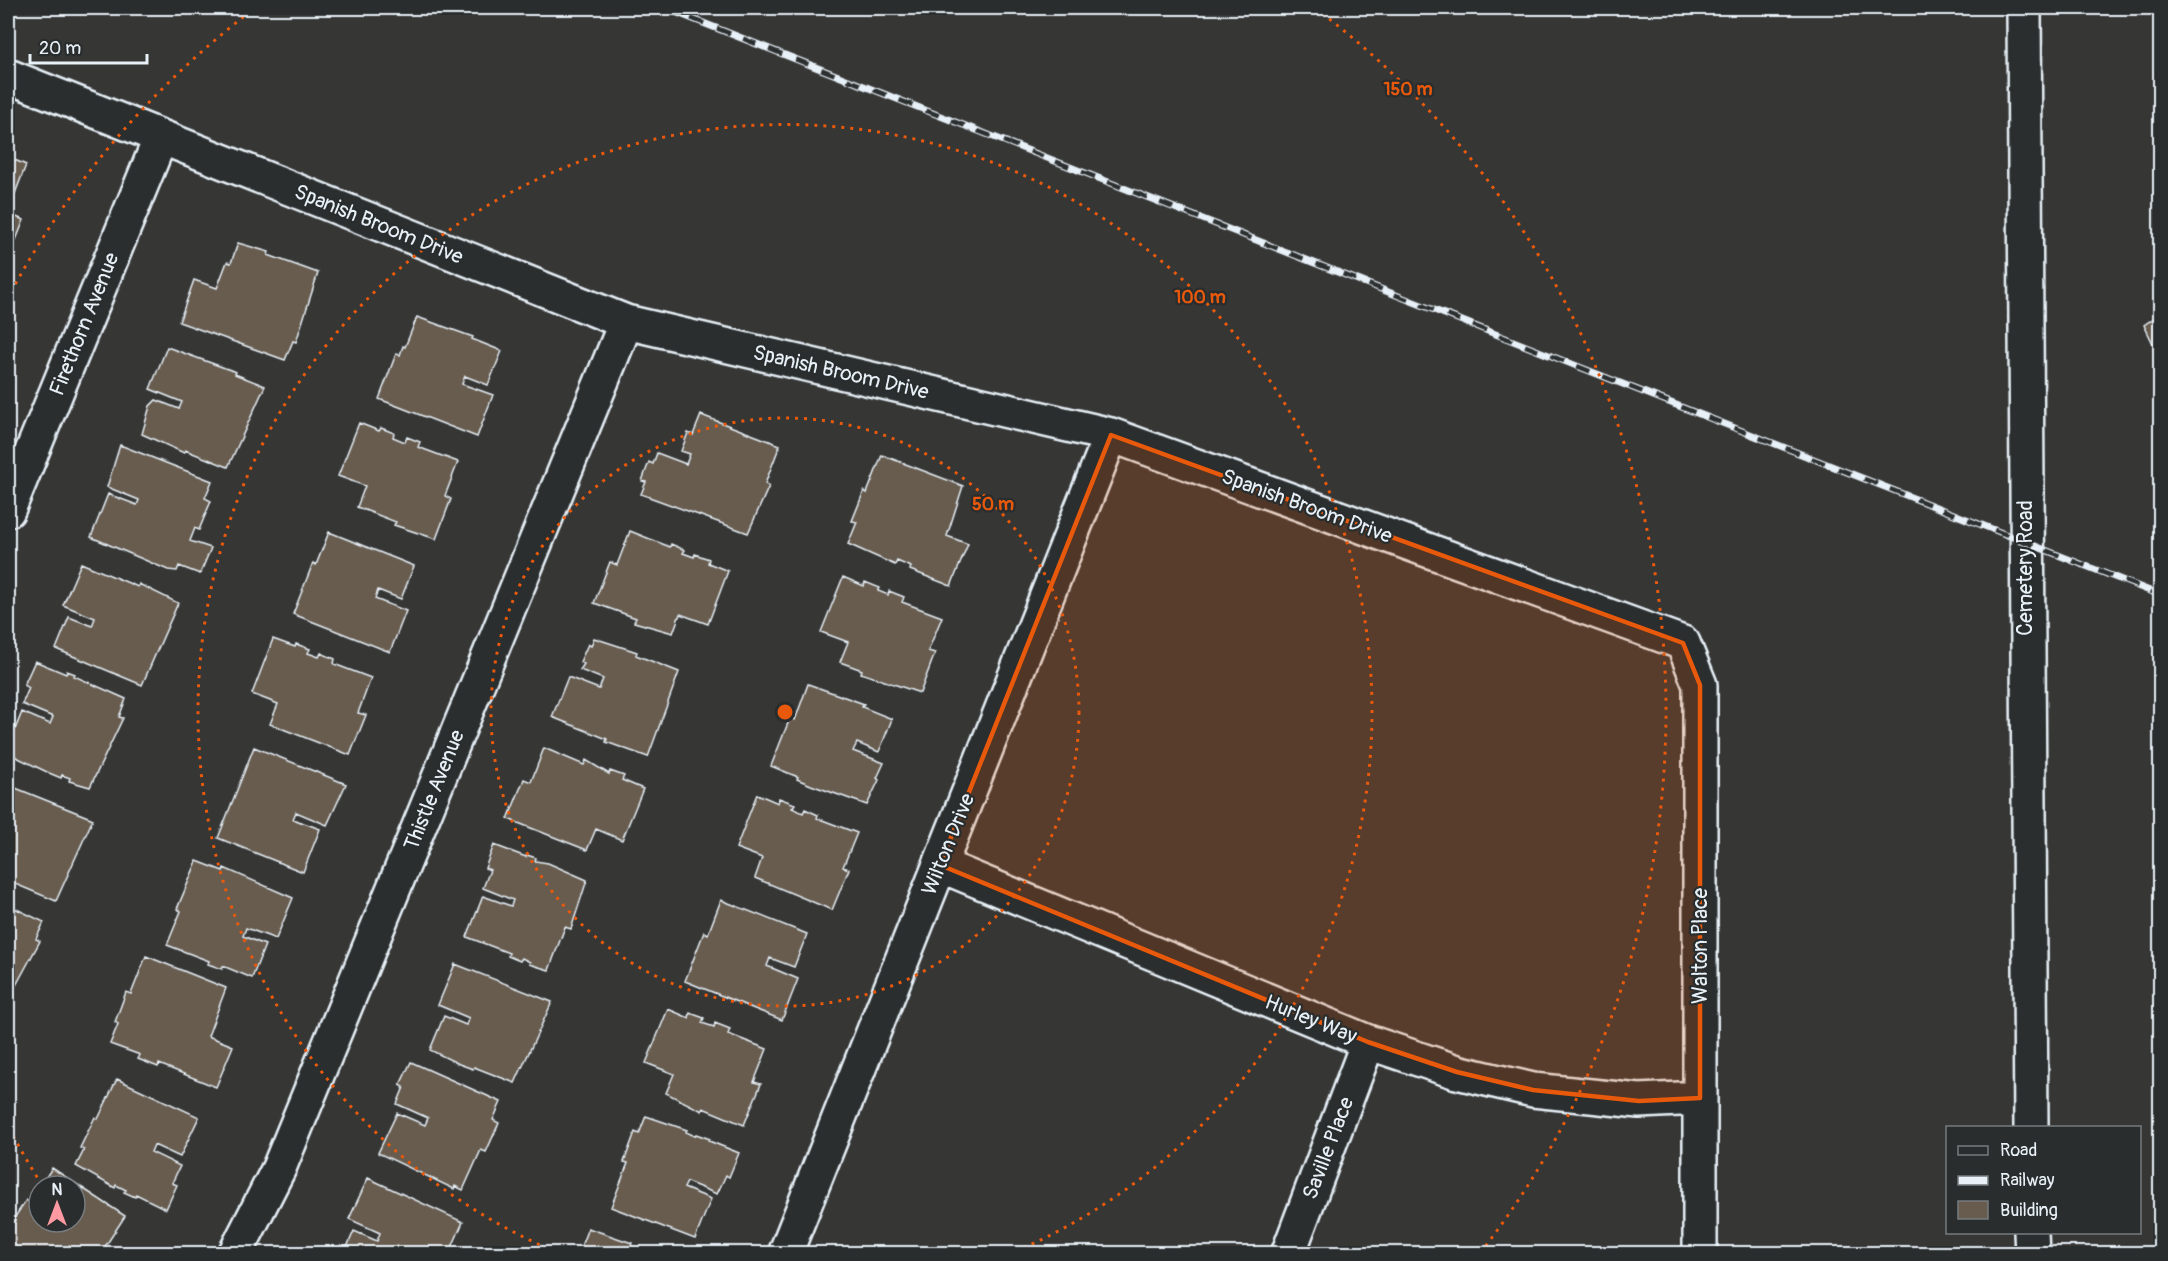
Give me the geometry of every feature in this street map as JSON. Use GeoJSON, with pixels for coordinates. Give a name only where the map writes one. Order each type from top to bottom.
{"type":"FeatureCollection","features":[{"type":"Feature","properties":{"kind":"street","name":"Cemetery Road"},"geometry":{"type":"LineString","coordinates":[[2024,8],[2031,1126]]}},
{"type":"Feature","properties":{"kind":"street","name":"Spanish Broom Drive"},"geometry":{"type":"LineString","coordinates":[[8,76],[626,322],[1110,435],[1683,643]]}},
{"type":"Feature","properties":{"kind":"street","name":"Firethorn Avenue"},"geometry":{"type":"LineString","coordinates":[[8,510],[161,137]]}},
{"type":"Feature","properties":{"kind":"street","name":"Thistle Avenue"},"geometry":{"type":"LineString","coordinates":[[235,1254],[279,1168],[626,322]]}},
{"type":"Feature","properties":{"kind":"street","name":"Wilton Drive"},"geometry":{"type":"LineString","coordinates":[[785,1254],[1110,435]]}},
{"type":"Feature","properties":{"kind":"street","name":"Walton Place"},"geometry":{"type":"LineString","coordinates":[[1683,643],[1700,685],[1700,1254]]}},
{"type":"Feature","properties":{"kind":"street","name":"Hurley Way"},"geometry":{"type":"LineString","coordinates":[[940,865],[1368,1042],[1457,1072],[1533,1090],[1640,1101],[1700,1098]]}},
{"type":"Feature","properties":{"kind":"street","name":"Saville Place"},"geometry":{"type":"LineString","coordinates":[[1288,1254],[1368,1042]]}},
{"type":"Feature","properties":{"kind":"street"},"geometry":{"type":"LineString","coordinates":[[2031,1234],[2032,1254]]}},
{"type":"Feature","properties":{"kind":"highlighted area"},"geometry":{"type":"Polygon","coordinates":[[[1111,435],[1683,643],[1700,685],[1700,1098],[1639,1101],[1533,1090],[1457,1072],[1368,1042],[940,865],[1111,435]]]}},
{"type":"Feature","properties":{"kind":"building"},"geometry":{"type":"Polygon","coordinates":[[[8,157],[26,165],[11,204],[8,203],[8,157]]]}},
{"type":"Feature","properties":{"kind":"building"},"geometry":{"type":"Polygon","coordinates":[[[8,214],[24,220],[8,260],[8,214]]]}},
{"type":"Feature","properties":{"kind":"building"},"geometry":{"type":"Polygon","coordinates":[[[238,243],[269,252],[268,255],[318,273],[296,342],[293,341],[285,360],[179,322],[194,280],[217,288],[227,262],[231,263],[238,243]]]}},
{"type":"Feature","properties":{"kind":"building"},"geometry":{"type":"Polygon","coordinates":[[[2160,314],[2160,358],[2144,325],[2160,314]]]}},
{"type":"Feature","properties":{"kind":"building"},"geometry":{"type":"Polygon","coordinates":[[[417,317],[473,337],[472,339],[502,351],[488,385],[465,376],[462,384],[493,395],[477,437],[379,399],[396,354],[400,355],[403,346],[405,347],[417,317]]]}},
{"type":"Feature","properties":{"kind":"building"},"geometry":{"type":"Polygon","coordinates":[[[167,347],[236,372],[235,374],[265,386],[228,467],[185,450],[184,453],[142,434],[150,406],[156,400],[179,409],[182,402],[150,389],[167,347]]]}},
{"type":"Feature","properties":{"kind":"building"},"geometry":{"type":"Polygon","coordinates":[[[701,415],[780,445],[765,484],[769,486],[748,533],[641,494],[646,482],[642,481],[649,462],[653,464],[657,453],[686,464],[690,454],[681,451],[688,433],[693,435],[701,415]]]}},
{"type":"Feature","properties":{"kind":"building"},"geometry":{"type":"Polygon","coordinates":[[[359,423],[379,431],[381,428],[394,433],[393,437],[405,442],[407,437],[420,442],[418,447],[458,462],[445,496],[451,499],[436,539],[394,525],[396,522],[357,507],[365,486],[338,476],[359,423]]]}},
{"type":"Feature","properties":{"kind":"building"},"geometry":{"type":"Polygon","coordinates":[[[120,445],[212,481],[205,498],[211,501],[199,530],[195,528],[190,541],[211,548],[200,574],[179,566],[177,571],[168,570],[91,537],[108,494],[137,505],[139,500],[107,487],[120,445]]]}},
{"type":"Feature","properties":{"kind":"building"},"geometry":{"type":"Polygon","coordinates":[[[882,455],[963,486],[947,536],[968,544],[951,586],[910,570],[911,567],[897,561],[895,565],[848,544],[857,522],[852,521],[864,491],[867,493],[882,455]]]}},
{"type":"Feature","properties":{"kind":"building"},"geometry":{"type":"Polygon","coordinates":[[[630,531],[670,547],[671,544],[685,550],[683,553],[694,557],[695,554],[709,559],[708,563],[728,571],[708,624],[680,614],[673,633],[634,622],[636,618],[594,603],[610,562],[617,565],[630,531]]]}},
{"type":"Feature","properties":{"kind":"building"},"geometry":{"type":"Polygon","coordinates":[[[329,532],[414,566],[401,599],[378,590],[375,599],[406,611],[390,652],[293,614],[313,563],[316,565],[329,532]]]}},
{"type":"Feature","properties":{"kind":"building"},"geometry":{"type":"Polygon","coordinates":[[[81,563],[138,587],[139,584],[178,603],[142,685],[56,649],[69,617],[92,626],[95,618],[63,605],[81,563]]]}},
{"type":"Feature","properties":{"kind":"building"},"geometry":{"type":"Polygon","coordinates":[[[843,577],[864,586],[865,582],[880,588],[878,591],[888,595],[889,591],[904,597],[902,602],[942,617],[928,651],[935,653],[920,693],[861,673],[862,670],[840,662],[848,642],[821,632],[843,577]]]}},
{"type":"Feature","properties":{"kind":"building"},"geometry":{"type":"Polygon","coordinates":[[[594,638],[637,652],[636,655],[679,672],[648,757],[606,742],[607,739],[552,717],[568,677],[599,689],[603,679],[580,670],[584,664],[580,662],[588,644],[591,646],[594,638]]]}},
{"type":"Feature","properties":{"kind":"building"},"geometry":{"type":"Polygon","coordinates":[[[273,639],[295,647],[296,644],[310,649],[308,653],[319,657],[321,653],[335,659],[334,664],[371,678],[358,713],[366,715],[350,755],[270,724],[278,704],[252,694],[273,639]]]}},
{"type":"Feature","properties":{"kind":"building"},"geometry":{"type":"Polygon","coordinates":[[[35,661],[66,674],[67,671],[75,674],[74,676],[126,699],[119,717],[123,718],[90,787],[69,781],[70,778],[62,775],[61,778],[8,753],[8,747],[22,712],[50,724],[53,717],[22,704],[29,688],[24,685],[35,661]]]}},
{"type":"Feature","properties":{"kind":"building"},"geometry":{"type":"Polygon","coordinates":[[[808,684],[864,704],[862,707],[892,719],[879,752],[857,743],[853,751],[884,763],[867,805],[811,785],[771,766],[790,718],[795,720],[808,684]]]}},
{"type":"Feature","properties":{"kind":"building"},"geometry":{"type":"Polygon","coordinates":[[[254,747],[346,784],[327,825],[296,812],[293,819],[320,829],[303,872],[218,838],[254,747]]]}},
{"type":"Feature","properties":{"kind":"building"},"geometry":{"type":"Polygon","coordinates":[[[544,748],[584,765],[586,760],[609,774],[610,771],[624,776],[622,780],[643,789],[622,840],[596,829],[587,850],[508,819],[524,779],[531,782],[544,748]]]}},
{"type":"Feature","properties":{"kind":"building"},"geometry":{"type":"Polygon","coordinates":[[[8,785],[93,819],[56,901],[8,881],[10,835],[8,833],[8,785]]]}},
{"type":"Feature","properties":{"kind":"building"},"geometry":{"type":"Polygon","coordinates":[[[757,794],[778,803],[779,798],[795,804],[792,808],[803,813],[805,809],[818,815],[817,818],[857,833],[843,867],[849,869],[832,910],[755,878],[762,858],[736,848],[757,794]]]}},
{"type":"Feature","properties":{"kind":"building"},"geometry":{"type":"Polygon","coordinates":[[[494,845],[526,857],[527,855],[536,858],[535,861],[548,863],[587,880],[571,929],[565,927],[549,970],[529,964],[530,962],[522,958],[520,961],[508,956],[509,953],[467,937],[483,896],[511,906],[513,900],[483,888],[490,870],[485,868],[494,845]]]}},
{"type":"Feature","properties":{"kind":"building"},"geometry":{"type":"Polygon","coordinates":[[[197,861],[223,871],[224,868],[293,898],[276,939],[246,928],[243,936],[265,945],[252,978],[223,966],[222,969],[208,964],[209,961],[167,945],[181,911],[177,909],[197,861]]]}},
{"type":"Feature","properties":{"kind":"building"},"geometry":{"type":"Polygon","coordinates":[[[721,900],[807,934],[794,967],[770,958],[767,966],[798,979],[782,1020],[685,981],[704,932],[708,934],[721,900]]]}},
{"type":"Feature","properties":{"kind":"building"},"geometry":{"type":"Polygon","coordinates":[[[8,905],[44,922],[36,939],[40,941],[8,1000],[8,905]]]}},
{"type":"Feature","properties":{"kind":"building"},"geometry":{"type":"Polygon","coordinates":[[[146,956],[226,988],[208,1036],[233,1046],[216,1087],[159,1064],[158,1067],[138,1059],[140,1055],[110,1044],[126,992],[131,994],[146,956]]]}},
{"type":"Feature","properties":{"kind":"building"},"geometry":{"type":"Polygon","coordinates":[[[455,964],[552,1002],[515,1083],[474,1067],[473,1069],[459,1064],[430,1050],[444,1016],[466,1025],[469,1018],[438,1005],[455,964]]]}},
{"type":"Feature","properties":{"kind":"building"},"geometry":{"type":"Polygon","coordinates":[[[668,1009],[689,1018],[690,1013],[704,1018],[702,1023],[714,1027],[715,1023],[730,1029],[728,1034],[767,1049],[754,1082],[761,1084],[744,1125],[703,1108],[702,1111],[666,1093],[674,1074],[646,1063],[668,1009]]]}},
{"type":"Feature","properties":{"kind":"building"},"geometry":{"type":"Polygon","coordinates":[[[411,1062],[501,1102],[493,1120],[499,1123],[486,1152],[481,1150],[463,1190],[455,1186],[454,1189],[378,1153],[397,1113],[425,1125],[428,1118],[397,1104],[404,1087],[400,1085],[411,1062]]]}},
{"type":"Feature","properties":{"kind":"building"},"geometry":{"type":"Polygon","coordinates":[[[117,1079],[199,1117],[180,1157],[154,1145],[151,1152],[180,1166],[172,1183],[177,1185],[166,1209],[136,1194],[135,1197],[124,1192],[126,1190],[116,1185],[115,1188],[76,1166],[84,1150],[80,1148],[95,1117],[98,1119],[117,1079]]]}},
{"type":"Feature","properties":{"kind":"building"},"geometry":{"type":"Polygon","coordinates":[[[646,1116],[687,1130],[686,1132],[695,1136],[696,1134],[710,1139],[709,1141],[739,1153],[729,1177],[726,1175],[717,1194],[687,1182],[684,1188],[711,1199],[695,1239],[611,1207],[628,1163],[624,1162],[635,1132],[639,1134],[646,1116]]]}},
{"type":"Feature","properties":{"kind":"building"},"geometry":{"type":"Polygon","coordinates":[[[52,1168],[61,1174],[48,1174],[52,1168]]]}},
{"type":"Feature","properties":{"kind":"building"},"geometry":{"type":"Polygon","coordinates":[[[368,1178],[463,1222],[449,1254],[344,1254],[354,1231],[377,1241],[380,1233],[349,1219],[368,1178]]]}},
{"type":"Feature","properties":{"kind":"building"},"geometry":{"type":"Polygon","coordinates":[[[87,1191],[125,1216],[101,1253],[96,1250],[94,1254],[8,1253],[8,1235],[12,1228],[9,1226],[26,1200],[27,1234],[87,1234],[87,1191]]]}},
{"type":"Feature","properties":{"kind":"building"},"geometry":{"type":"Polygon","coordinates":[[[588,1228],[632,1243],[631,1246],[652,1254],[578,1254],[588,1228]]]}},
{"type":"Feature","properties":{"kind":"railway"},"geometry":{"type":"LineString","coordinates":[[665,8],[2160,595]]}}]}
